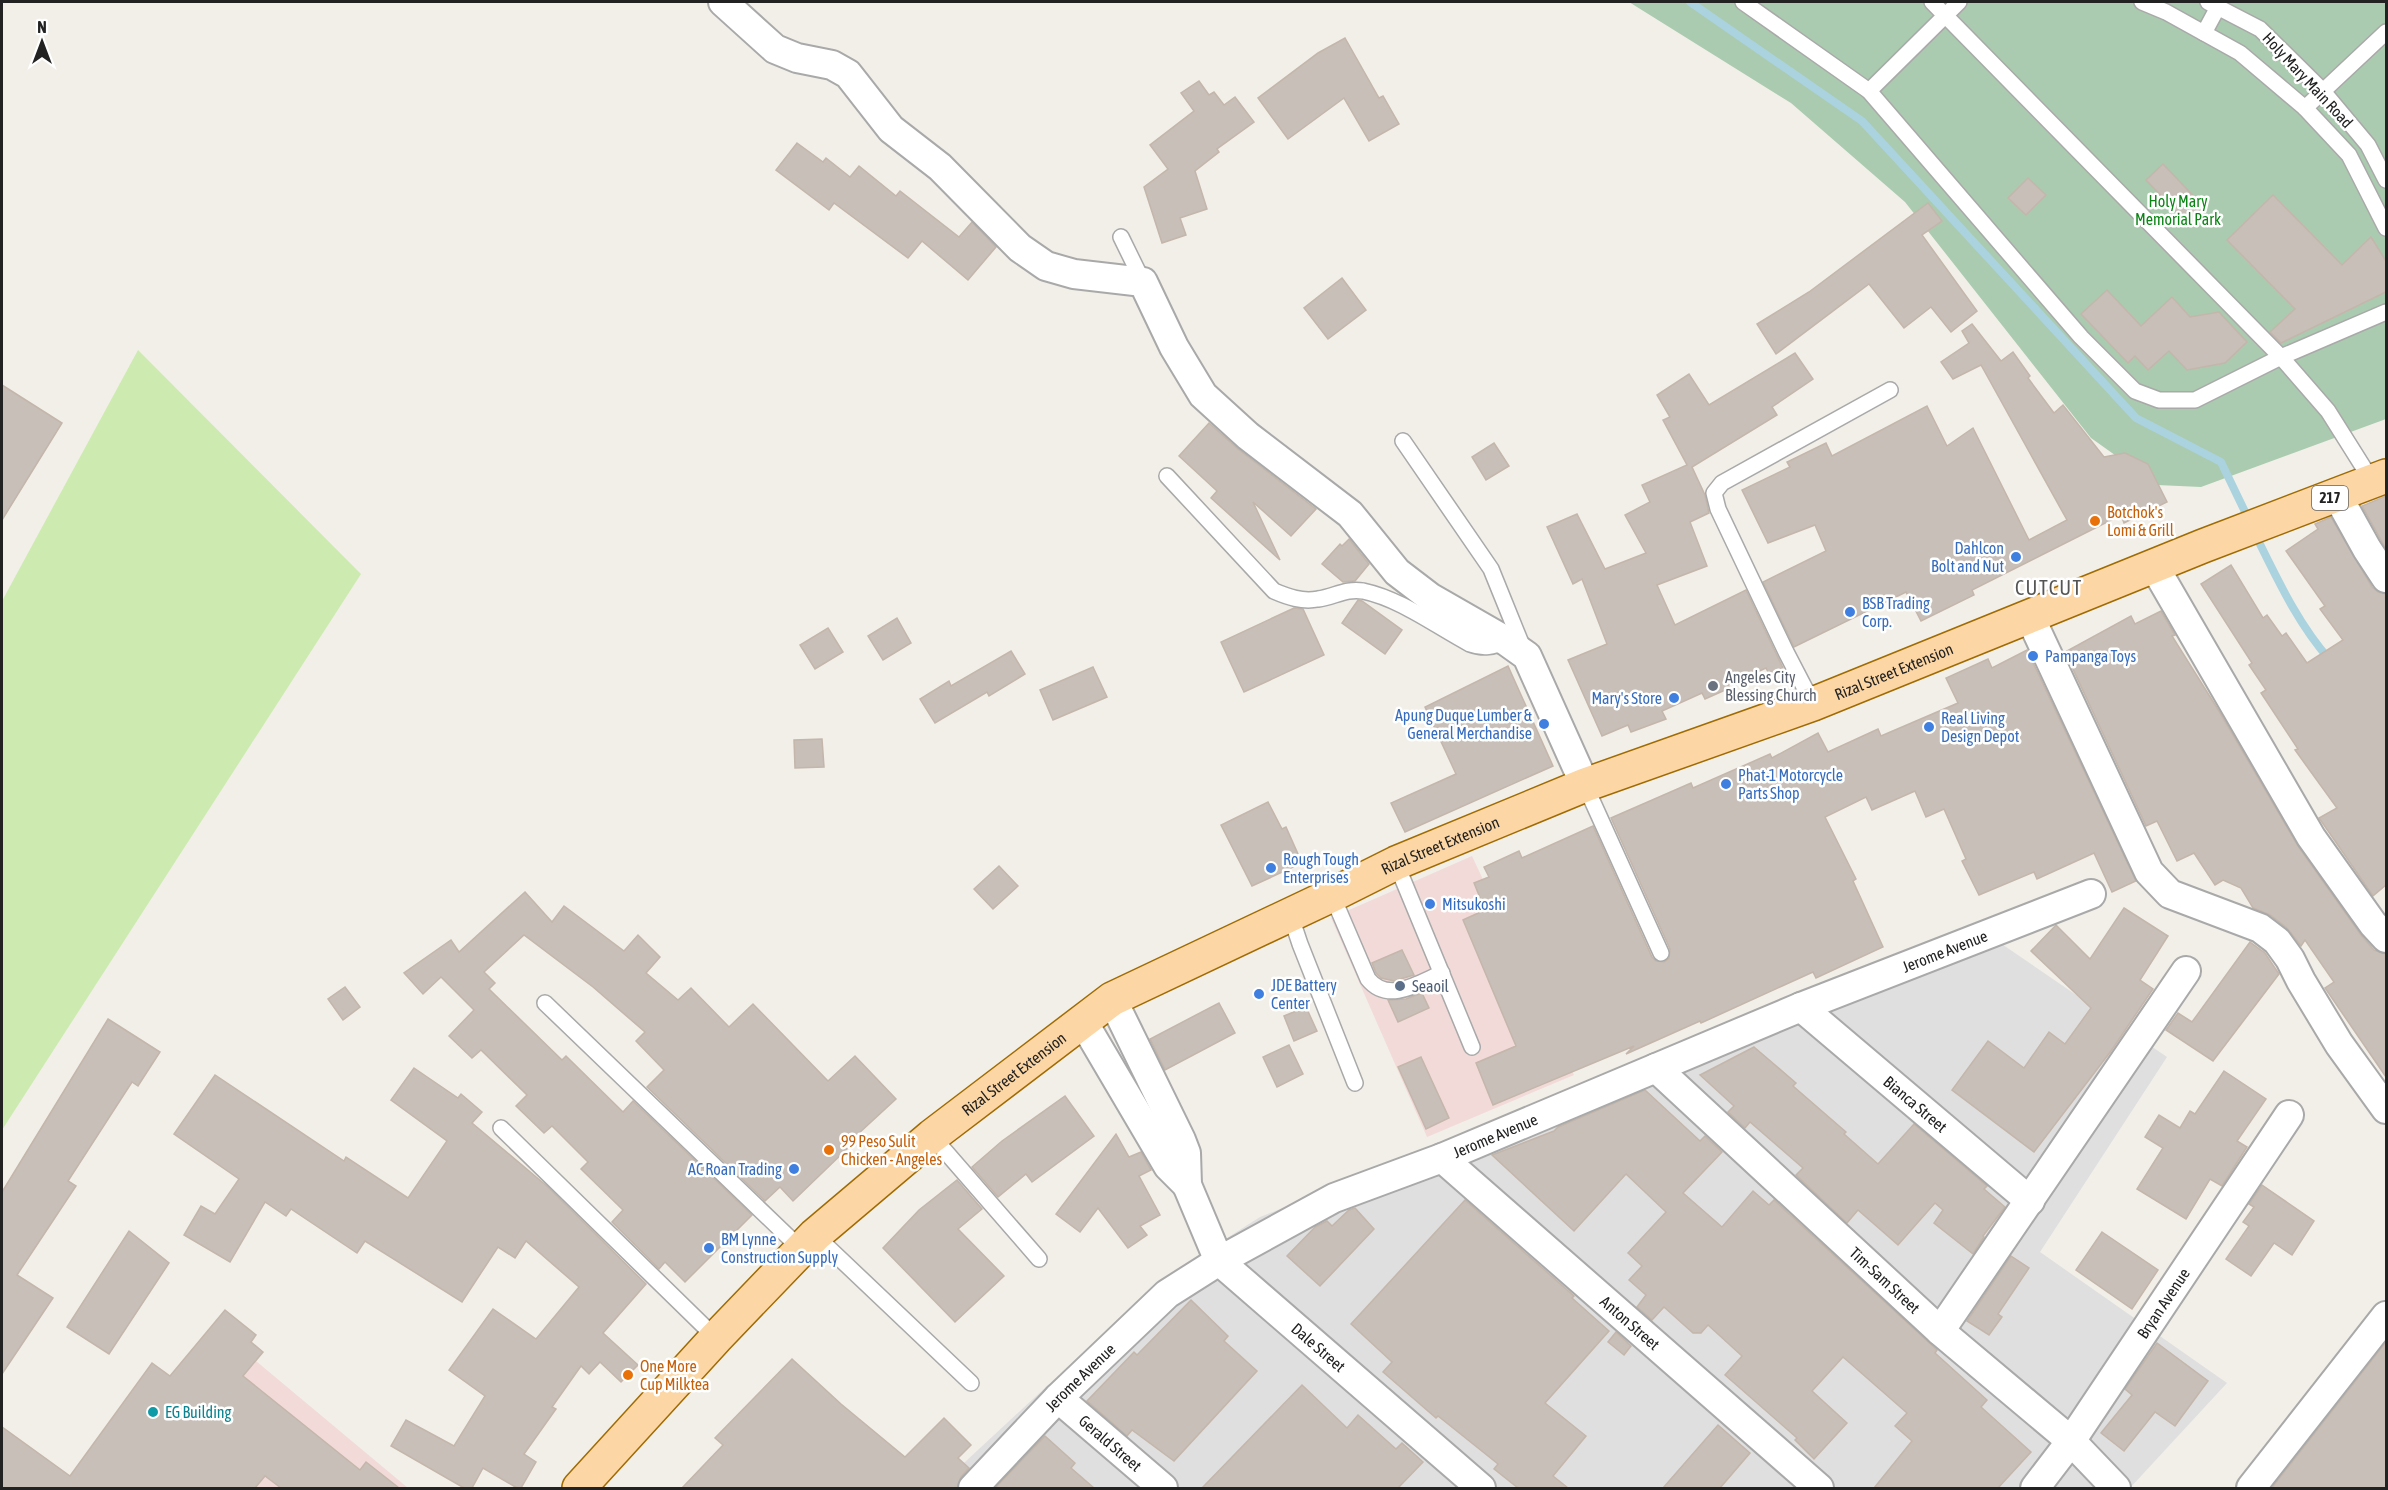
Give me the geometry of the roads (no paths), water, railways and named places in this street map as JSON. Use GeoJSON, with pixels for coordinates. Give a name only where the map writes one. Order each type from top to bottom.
{"type":"FeatureCollection","features":[{"type":"Feature","properties":{"kind":"main road","name":"Rizal Street Extension"},"geometry":{"type":"LineString","coordinates":[[579,1488],[716,1338],[809,1242],[932,1136],[1082,1020],[1113,999],[1396,863],[1585,785],[1813,704],[2204,546],[2379,479]]}},
{"type":"Feature","properties":{"kind":"street"},"geometry":{"type":"LineString","coordinates":[[723,2],[775,49],[797,58],[832,65],[848,74],[891,129],[940,167],[1028,254],[1046,266],[1074,274],[1143,282],[1174,346],[1203,395],[1248,436],[1350,514],[1397,572],[1431,598],[1516,648],[1585,785]]}},
{"type":"Feature","properties":{"kind":"street"},"geometry":{"type":"LineString","coordinates":[[2337,495],[2386,578]]}},
{"type":"Feature","properties":{"kind":"street"},"geometry":{"type":"LineString","coordinates":[[2154,566],[2311,837],[2373,924],[2386,938]]}},
{"type":"Feature","properties":{"kind":"street"},"geometry":{"type":"LineString","coordinates":[[2030,617],[2149,872],[2170,894],[2260,928],[2277,940],[2339,1044],[2386,1108]]}},
{"type":"Feature","properties":{"kind":"street","name":"Jerome Avenue"},"geometry":{"type":"LineString","coordinates":[[973,1488],[1058,1398],[1167,1294],[1219,1261],[1334,1198],[1442,1158],[1801,1007],[2091,894]]}},
{"type":"Feature","properties":{"kind":"street"},"geometry":{"type":"LineString","coordinates":[[1940,1331],[2186,971]]}},
{"type":"Feature","properties":{"kind":"street","name":"Dale Street"},"geometry":{"type":"LineString","coordinates":[[1113,999],[1186,1154],[1187,1185],[1219,1261],[1481,1488]]}},
{"type":"Feature","properties":{"kind":"street","name":"Bianca Street"},"geometry":{"type":"LineString","coordinates":[[1801,1007],[2030,1201]]}},
{"type":"Feature","properties":{"kind":"street","name":"Dale Street"},"geometry":{"type":"LineString","coordinates":[[1082,1020],[1168,1166],[1187,1185]]}},
{"type":"Feature","properties":{"kind":"street"},"geometry":{"type":"LineString","coordinates":[[1113,1073],[1142,1059]]}},
{"type":"Feature","properties":{"kind":"street","name":"Tim-Sam Street"},"geometry":{"type":"LineString","coordinates":[[1656,1068],[1940,1331],[2071,1441],[2116,1488]]}},
{"type":"Feature","properties":{"kind":"street","name":"Bryan Avenue"},"geometry":{"type":"LineString","coordinates":[[2036,1488],[2071,1441],[2289,1115]]}},
{"type":"Feature","properties":{"kind":"street","name":"Anton Street"},"geometry":{"type":"LineString","coordinates":[[1442,1158],[1819,1488]]}},
{"type":"Feature","properties":{"kind":"street"},"geometry":{"type":"LineString","coordinates":[[2251,1488],[2386,1316]]}},
{"type":"Feature","properties":{"kind":"street","name":"Gerald Street"},"geometry":{"type":"LineString","coordinates":[[1058,1398],[1163,1488]]}},
{"type":"Feature","properties":{"kind":"lane"},"geometry":{"type":"LineString","coordinates":[[1743,2],[1869,91],[2080,337],[2135,391],[2159,399],[2195,399],[2281,357],[2386,312]]}},
{"type":"Feature","properties":{"kind":"lane"},"geometry":{"type":"LineString","coordinates":[[1932,2],[2281,357],[2328,411],[2379,479]]}},
{"type":"Feature","properties":{"kind":"lane"},"geometry":{"type":"LineString","coordinates":[[1869,91],[1959,2]]}},
{"type":"Feature","properties":{"kind":"lane","name":"Holy Mary Main Road"},"geometry":{"type":"LineString","coordinates":[[2142,2],[2240,53],[2305,108],[2349,155],[2384,218]]}},
{"type":"Feature","properties":{"kind":"lane"},"geometry":{"type":"LineString","coordinates":[[2204,33],[2213,4]]}},
{"type":"Feature","properties":{"kind":"lane","name":"Holy Mary Main Road"},"geometry":{"type":"LineString","coordinates":[[2213,4],[2260,29],[2322,90],[2368,146],[2386,180]]}},
{"type":"Feature","properties":{"kind":"lane"},"geometry":{"type":"LineString","coordinates":[[2305,108],[2386,32]]}},
{"type":"Feature","properties":{"kind":"lane"},"geometry":{"type":"LineString","coordinates":[[1121,237],[1143,282]]}},
{"type":"Feature","properties":{"kind":"lane"},"geometry":{"type":"LineString","coordinates":[[1813,704],[1718,509],[1714,493],[1722,483],[1890,390]]}},
{"type":"Feature","properties":{"kind":"lane"},"geometry":{"type":"LineString","coordinates":[[1167,476],[1274,591],[1293,599],[1319,599],[1340,591],[1362,591],[1394,602],[1470,644],[1482,648],[1516,648],[1491,570],[1403,441]]}},
{"type":"Feature","properties":{"kind":"lane"},"geometry":{"type":"LineString","coordinates":[[1585,785],[1661,953]]}},
{"type":"Feature","properties":{"kind":"lane"},"geometry":{"type":"LineString","coordinates":[[1396,863],[1472,1047]]}},
{"type":"Feature","properties":{"kind":"lane"},"geometry":{"type":"LineString","coordinates":[[1332,895],[1374,988],[1395,992],[1442,972]]}},
{"type":"Feature","properties":{"kind":"lane"},"geometry":{"type":"LineString","coordinates":[[1290,914],[1355,1083]]}},
{"type":"Feature","properties":{"kind":"lane"},"geometry":{"type":"LineString","coordinates":[[545,1003],[809,1242],[971,1383]]}},
{"type":"Feature","properties":{"kind":"lane"},"geometry":{"type":"LineString","coordinates":[[501,1128],[716,1338]]}},
{"type":"Feature","properties":{"kind":"lane"},"geometry":{"type":"LineString","coordinates":[[932,1136],[1039,1259]]}},
{"type":"Feature","properties":{"kind":"waterway"},"geometry":{"type":"LineString","coordinates":[[1690,2],[1862,121],[2136,418],[2221,462],[2249,520]]}},
{"type":"Feature","properties":{"kind":"waterway"},"geometry":{"type":"LineString","coordinates":[[2254,532],[2297,615],[2330,660]]}},
{"type":"Feature","properties":{"kind":"place","name":"Botchok's Lomi & Grill"},"geometry":{"type":"Point","coordinates":[2095,521]}},
{"type":"Feature","properties":{"kind":"place","name":"Dahlcon Bolt and Nut"},"geometry":{"type":"Point","coordinates":[2016,557]}},
{"type":"Feature","properties":{"kind":"place","name":"BSB Trading Corp."},"geometry":{"type":"Point","coordinates":[1850,612]}},
{"type":"Feature","properties":{"kind":"place","name":"Pampanga Toys"},"geometry":{"type":"Point","coordinates":[2033,656]}},
{"type":"Feature","properties":{"kind":"place","name":"Angeles City Blessing Church"},"geometry":{"type":"Point","coordinates":[1713,686]}},
{"type":"Feature","properties":{"kind":"place","name":"Mary's Store"},"geometry":{"type":"Point","coordinates":[1674,698]}},
{"type":"Feature","properties":{"kind":"place","name":"Apung Duque Lumber & General Merchandise"},"geometry":{"type":"Point","coordinates":[1544,724]}},
{"type":"Feature","properties":{"kind":"place","name":"Real Living Design Depot"},"geometry":{"type":"Point","coordinates":[1929,727]}},
{"type":"Feature","properties":{"kind":"place","name":"Phat-1 Motorcycle Parts Shop"},"geometry":{"type":"Point","coordinates":[1726,784]}},
{"type":"Feature","properties":{"kind":"place","name":"Rough Tough Enterprises"},"geometry":{"type":"Point","coordinates":[1271,868]}},
{"type":"Feature","properties":{"kind":"place","name":"Mitsukoshi"},"geometry":{"type":"Point","coordinates":[1430,904]}},
{"type":"Feature","properties":{"kind":"place","name":"Seaoil"},"geometry":{"type":"Point","coordinates":[1400,986]}},
{"type":"Feature","properties":{"kind":"place","name":"JDE Battery Center"},"geometry":{"type":"Point","coordinates":[1259,994]}},
{"type":"Feature","properties":{"kind":"place","name":"99 Peso Sulit Chicken - Angeles"},"geometry":{"type":"Point","coordinates":[829,1150]}},
{"type":"Feature","properties":{"kind":"place","name":"AC Roan Trading"},"geometry":{"type":"Point","coordinates":[794,1169]}},
{"type":"Feature","properties":{"kind":"place","name":"BM Lynne Construction Supply"},"geometry":{"type":"Point","coordinates":[709,1248]}},
{"type":"Feature","properties":{"kind":"place","name":"One More Cup Milktea"},"geometry":{"type":"Point","coordinates":[628,1375]}},
{"type":"Feature","properties":{"kind":"place","name":"EG Building"},"geometry":{"type":"Point","coordinates":[153,1412]}},
{"type":"Feature","properties":{"kind":"district","name":"CUTCUT"},"geometry":{"type":"Point","coordinates":[2049,588]}},
{"type":"Feature","properties":{"kind":"park label","name":"Holy Mary Memorial Park"},"geometry":{"type":"Point","coordinates":[2178,210]}}]}
